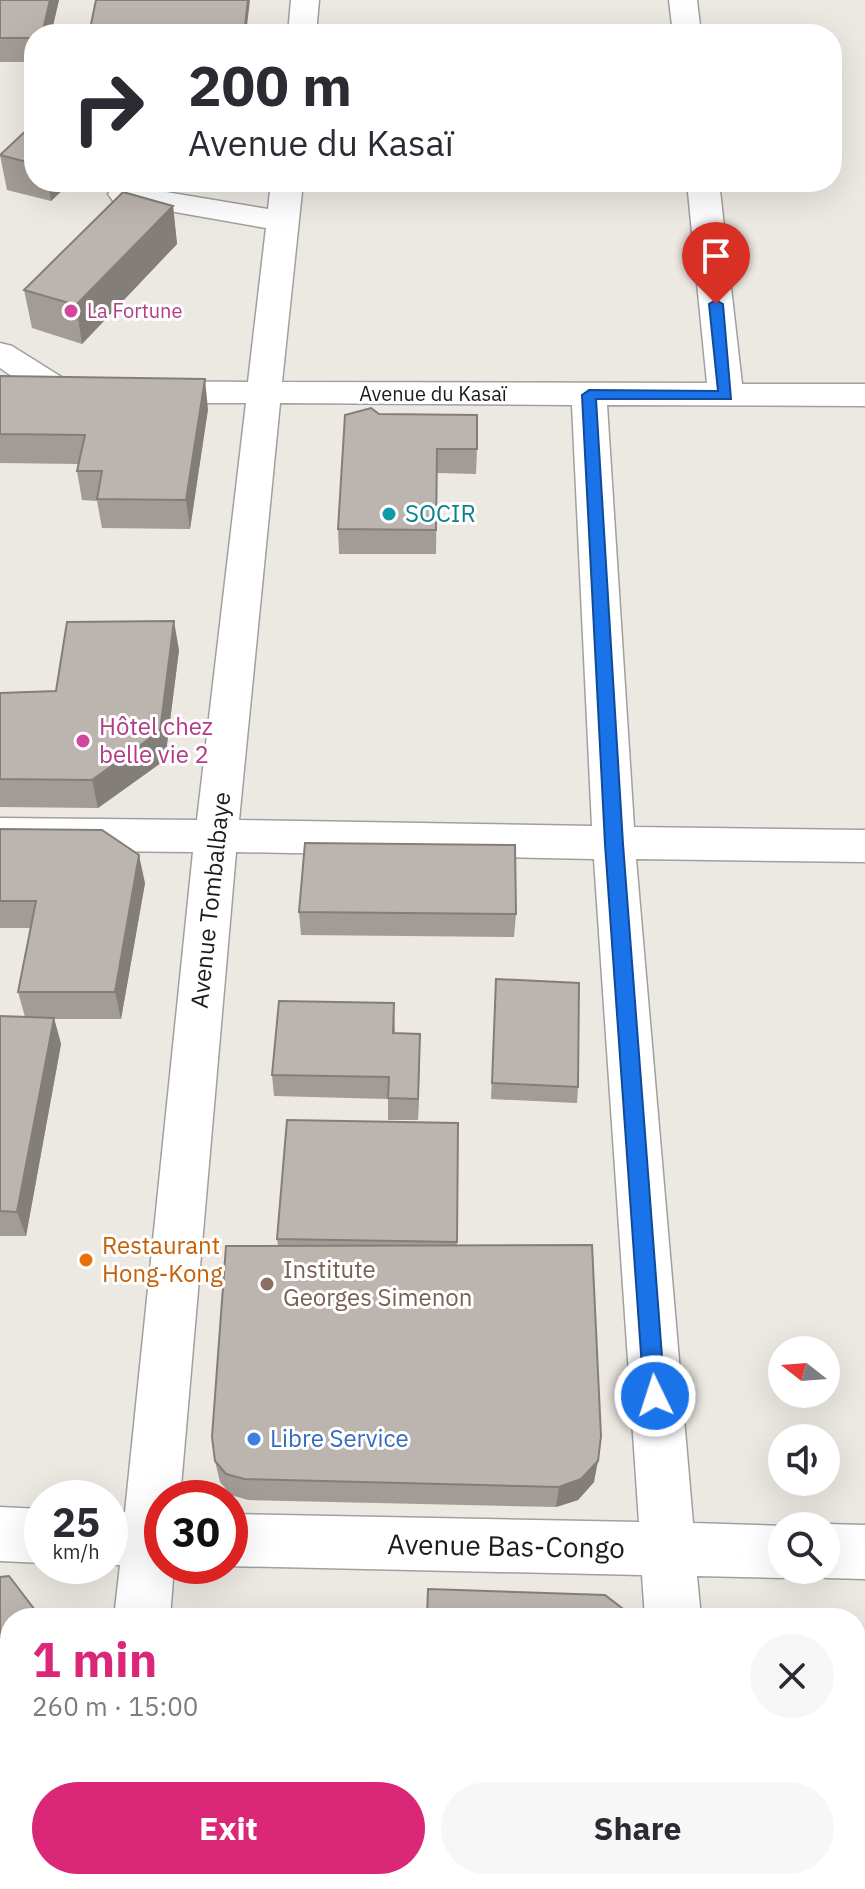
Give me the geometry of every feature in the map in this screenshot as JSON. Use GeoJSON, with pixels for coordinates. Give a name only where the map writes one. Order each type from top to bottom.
{"type":"FeatureCollection","features":[{"type":"Feature","properties":{"kind":"street"},"geometry":{"type":"LineString","coordinates":[[303,24],[305,0]]}},
{"type":"Feature","properties":{"kind":"street"},"geometry":{"type":"LineString","coordinates":[[683,0],[686,24]]}},
{"type":"Feature","properties":{"kind":"street"},"geometry":{"type":"LineString","coordinates":[[704,192],[726,396]]}},
{"type":"Feature","properties":{"kind":"street"},"geometry":{"type":"LineString","coordinates":[[124,194],[285,202]]}},
{"type":"Feature","properties":{"kind":"street","name":"Avenue Tombalbaye"},"geometry":{"type":"LineString","coordinates":[[142,1608],[141,1539],[285,202]]}},
{"type":"Feature","properties":{"kind":"street"},"geometry":{"type":"LineString","coordinates":[[0,353],[89,391]]}},
{"type":"Feature","properties":{"kind":"street","name":"Avenue du Kasaï"},"geometry":{"type":"LineString","coordinates":[[0,391],[865,395]]}},
{"type":"Feature","properties":{"kind":"street"},"geometry":{"type":"LineString","coordinates":[[589,395],[614,844],[672,1608]]}},
{"type":"Feature","properties":{"kind":"street"},"geometry":{"type":"LineString","coordinates":[[0,834],[865,846]]}},
{"type":"Feature","properties":{"kind":"street"},"geometry":{"type":"LineString","coordinates":[[0,1534],[24,1535]]}},
{"type":"Feature","properties":{"kind":"street","name":"Avenue Bas-Congo"},"geometry":{"type":"LineString","coordinates":[[248,1541],[768,1551]]}},
{"type":"Feature","properties":{"kind":"street"},"geometry":{"type":"LineString","coordinates":[[840,1551],[865,1552]]}},
{"type":"Feature","properties":{"kind":"building"},"geometry":{"type":"Polygon","coordinates":[[[0,0],[50,0],[44,24],[24,24],[24,38],[0,38],[0,0]]]}},
{"type":"Feature","properties":{"kind":"building"},"geometry":{"type":"Polygon","coordinates":[[[96,0],[248,0],[245,24],[91,24],[96,0]]]}},
{"type":"Feature","properties":{"kind":"building"},"geometry":{"type":"Polygon","coordinates":[[[24,132],[24,161],[0,155],[24,132]]]}},
{"type":"Feature","properties":{"kind":"building"},"geometry":{"type":"Polygon","coordinates":[[[123,192],[173,206],[76,305],[24,290],[123,192]]]}},
{"type":"Feature","properties":{"kind":"building"},"geometry":{"type":"Polygon","coordinates":[[[0,376],[205,379],[186,500],[97,499],[102,471],[77,471],[85,435],[0,434],[0,376]]]}},
{"type":"Feature","properties":{"kind":"building","name":"SOCIR"},"geometry":{"type":"Polygon","coordinates":[[[371,408],[379,414],[477,415],[477,449],[437,449],[436,530],[338,529],[345,415],[371,408]]]}},
{"type":"Feature","properties":{"kind":"building","name":"Hôtel chez belle vie 2"},"geometry":{"type":"Polygon","coordinates":[[[174,621],[160,731],[92,780],[0,779],[0,693],[56,691],[67,622],[174,621]]]}},
{"type":"Feature","properties":{"kind":"building"},"geometry":{"type":"Polygon","coordinates":[[[0,829],[102,830],[139,855],[115,992],[18,992],[36,901],[0,901],[0,829]]]}},
{"type":"Feature","properties":{"kind":"building"},"geometry":{"type":"Polygon","coordinates":[[[305,843],[515,845],[516,914],[299,912],[305,843]]]}},
{"type":"Feature","properties":{"kind":"building"},"geometry":{"type":"Polygon","coordinates":[[[496,979],[579,983],[578,1087],[492,1083],[496,979]]]}},
{"type":"Feature","properties":{"kind":"building"},"geometry":{"type":"Polygon","coordinates":[[[279,1001],[394,1003],[393,1033],[420,1034],[418,1099],[388,1098],[389,1077],[272,1075],[279,1001]]]}},
{"type":"Feature","properties":{"kind":"building"},"geometry":{"type":"Polygon","coordinates":[[[0,1016],[54,1018],[17,1212],[0,1211],[0,1016]]]}},
{"type":"Feature","properties":{"kind":"building"},"geometry":{"type":"Polygon","coordinates":[[[287,1120],[458,1123],[457,1242],[277,1239],[287,1120]]]}},
{"type":"Feature","properties":{"kind":"building"},"geometry":{"type":"Polygon","coordinates":[[[592,1245],[601,1436],[598,1461],[581,1479],[559,1487],[244,1479],[226,1474],[215,1461],[212,1437],[226,1246],[592,1245]]]}},
{"type":"Feature","properties":{"kind":"building"},"geometry":{"type":"Polygon","coordinates":[[[9,1576],[33,1608],[0,1608],[0,1577],[9,1576]]]}},
{"type":"Feature","properties":{"kind":"building"},"geometry":{"type":"Polygon","coordinates":[[[428,1589],[605,1595],[622,1608],[427,1608],[428,1589]]]}},
{"type":"Feature","properties":{"kind":"place","name":"La Fortune"},"geometry":{"type":"Point","coordinates":[71,311]}},
{"type":"Feature","properties":{"kind":"place","name":"SOCIR"},"geometry":{"type":"Point","coordinates":[389,514]}},
{"type":"Feature","properties":{"kind":"place","name":"Hôtel chez belle vie 2"},"geometry":{"type":"Point","coordinates":[83,741]}},
{"type":"Feature","properties":{"kind":"place","name":"Restaurant Hong-Kong"},"geometry":{"type":"Point","coordinates":[86,1260]}},
{"type":"Feature","properties":{"kind":"place","name":"Institute Georges Simenon"},"geometry":{"type":"Point","coordinates":[267,1284]}},
{"type":"Feature","properties":{"kind":"place","name":"Libre Service"},"geometry":{"type":"Point","coordinates":[254,1439]}},
{"type":"Feature","properties":{"kind":"route"},"geometry":{"type":"LineString","coordinates":[[655,1396],[614,844],[589,395],[726,396],[716,304]]}}]}
